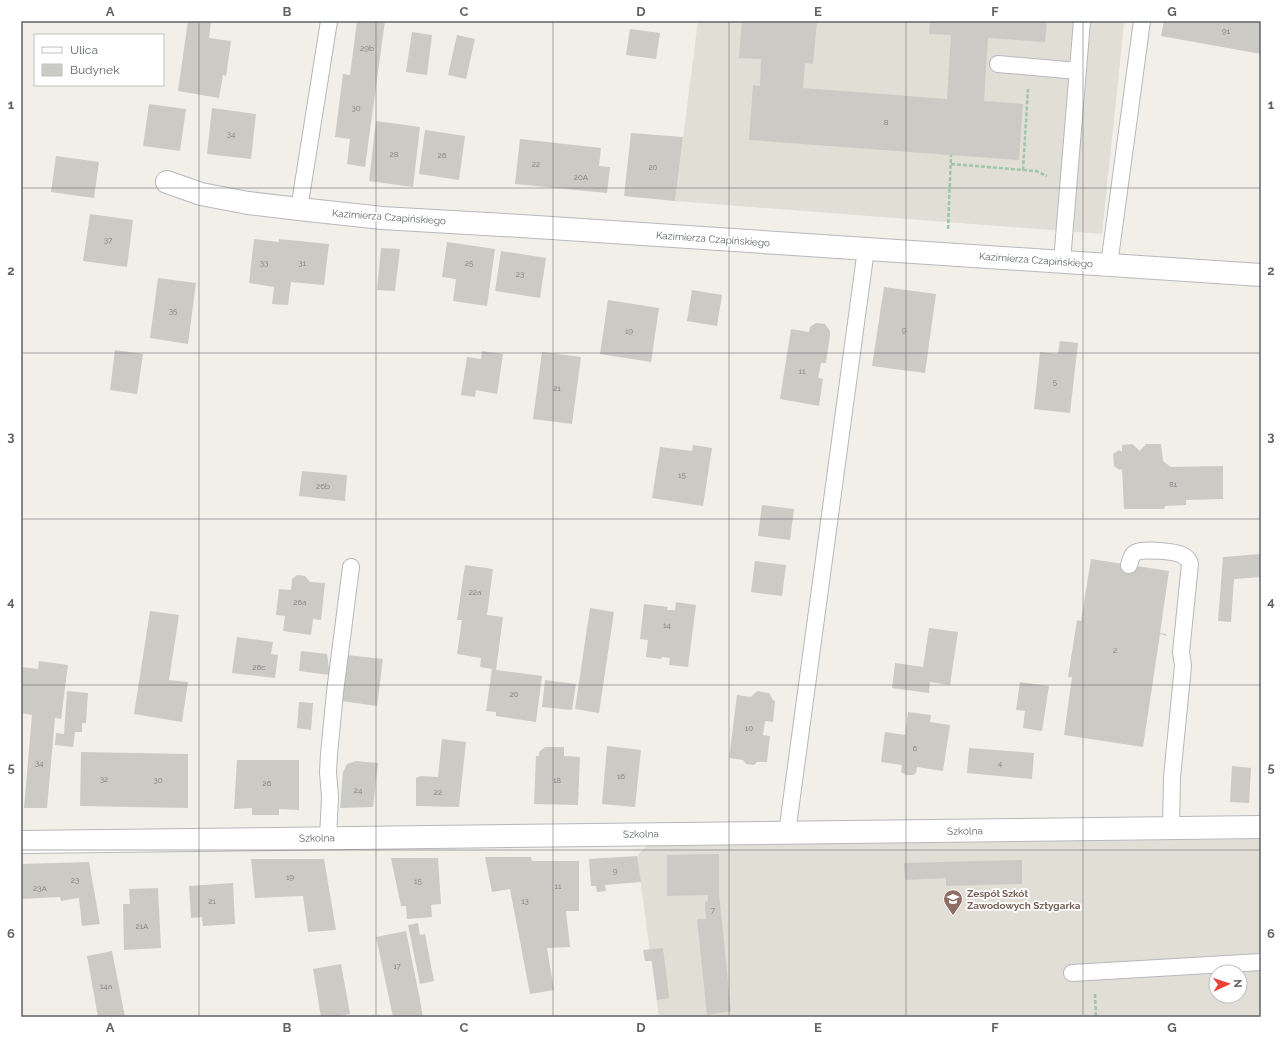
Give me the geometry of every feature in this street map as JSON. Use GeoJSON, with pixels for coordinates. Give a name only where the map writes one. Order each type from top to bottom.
{"type":"FeatureCollection","features":[{"type":"Feature","properties":{"kind":"street","name":"Kazimierza Czapińskiego"},"geometry":{"type":"LineString","coordinates":[[168,182],[201,194],[299,209],[382,218],[1261,275]]}},
{"type":"Feature","properties":{"kind":"street","name":"Szkolna"},"geometry":{"type":"LineString","coordinates":[[21,842],[1261,827]]}},
{"type":"Feature","properties":{"kind":"lane"},"geometry":{"type":"LineString","coordinates":[[299,209],[330,21]]}},
{"type":"Feature","properties":{"kind":"lane"},"geometry":{"type":"LineString","coordinates":[[1062,261],[1082,21]]}},
{"type":"Feature","properties":{"kind":"lane"},"geometry":{"type":"LineString","coordinates":[[1108,265],[1142,21]]}},
{"type":"Feature","properties":{"kind":"lane"},"geometry":{"type":"LineString","coordinates":[[998,64],[1078,71]]}},
{"type":"Feature","properties":{"kind":"lane"},"geometry":{"type":"LineString","coordinates":[[787,833],[866,249]]}},
{"type":"Feature","properties":{"kind":"lane"},"geometry":{"type":"LineString","coordinates":[[1129,565],[1132,555],[1138,551],[1179,554],[1186,558],[1190,564],[1181,652],[1183,666],[1172,777],[1171,828]]}},
{"type":"Feature","properties":{"kind":"lane"},"geometry":{"type":"LineString","coordinates":[[328,838],[330,797],[328,754],[351,567]]}},
{"type":"Feature","properties":{"kind":"lane"},"geometry":{"type":"LineString","coordinates":[[1072,973],[1261,962]]}},
{"type":"Feature","properties":{"kind":"path"},"geometry":{"type":"LineString","coordinates":[[1023,170],[1029,66]]}},
{"type":"Feature","properties":{"kind":"path"},"geometry":{"type":"LineString","coordinates":[[947,254],[952,155]]}},
{"type":"Feature","properties":{"kind":"path"},"geometry":{"type":"LineString","coordinates":[[951,164],[1036,171]]}},
{"type":"Feature","properties":{"kind":"shaded area"},"geometry":{"type":"Polygon","coordinates":[[[698,21],[1122,21],[1124,24],[1102,234],[675,201],[698,21]]]}},
{"type":"Feature","properties":{"kind":"shaded area","name":"Zespół Szkół Zawodowych Sztygarka"},"geometry":{"type":"Polygon","coordinates":[[[1261,839],[1261,1017],[659,1017],[637,856],[646,846],[1261,839]]]}},
{"type":"Feature","properties":{"kind":"building"},"geometry":{"type":"Polygon","coordinates":[[[188,21],[211,21],[209,38],[231,41],[226,76],[223,75],[219,98],[178,91],[188,21]]]}},
{"type":"Feature","properties":{"kind":"building"},"geometry":{"type":"Polygon","coordinates":[[[357,21],[385,21],[365,167],[347,164],[350,139],[335,137],[343,74],[350,75],[357,21]]]}},
{"type":"Feature","properties":{"kind":"building"},"geometry":{"type":"Polygon","coordinates":[[[742,21],[817,21],[813,64],[805,63],[803,88],[947,99],[951,35],[929,34],[930,21],[1047,21],[1045,42],[988,38],[984,101],[1023,104],[1019,160],[749,140],[753,85],[760,86],[761,59],[739,58],[742,21]]]}},
{"type":"Feature","properties":{"kind":"building"},"geometry":{"type":"Polygon","coordinates":[[[1164,21],[1261,21],[1261,54],[1161,36],[1164,21]]]}},
{"type":"Feature","properties":{"kind":"building"},"geometry":{"type":"Polygon","coordinates":[[[630,29],[660,33],[656,59],[626,55],[630,29]]]}},
{"type":"Feature","properties":{"kind":"building"},"geometry":{"type":"Polygon","coordinates":[[[412,32],[432,35],[427,75],[406,72],[412,32]]]}},
{"type":"Feature","properties":{"kind":"building"},"geometry":{"type":"Polygon","coordinates":[[[457,35],[475,39],[466,79],[448,75],[457,35]]]}},
{"type":"Feature","properties":{"kind":"building"},"geometry":{"type":"Polygon","coordinates":[[[149,104],[186,109],[180,151],[143,146],[149,104]]]}},
{"type":"Feature","properties":{"kind":"building"},"geometry":{"type":"Polygon","coordinates":[[[212,108],[256,114],[251,159],[207,154],[212,108]]]}},
{"type":"Feature","properties":{"kind":"building"},"geometry":{"type":"Polygon","coordinates":[[[376,121],[420,127],[413,187],[369,181],[376,121]]]}},
{"type":"Feature","properties":{"kind":"building"},"geometry":{"type":"Polygon","coordinates":[[[425,130],[465,136],[459,180],[419,174],[425,130]]]}},
{"type":"Feature","properties":{"kind":"building"},"geometry":{"type":"Polygon","coordinates":[[[631,133],[683,137],[675,201],[624,196],[631,133]]]}},
{"type":"Feature","properties":{"kind":"building"},"geometry":{"type":"Polygon","coordinates":[[[520,139],[601,148],[599,166],[610,167],[607,193],[515,184],[520,139]]]}},
{"type":"Feature","properties":{"kind":"building"},"geometry":{"type":"Polygon","coordinates":[[[56,156],[99,162],[94,198],[51,192],[56,156]]]}},
{"type":"Feature","properties":{"kind":"building"},"geometry":{"type":"Polygon","coordinates":[[[90,214],[133,220],[127,267],[83,261],[90,214]]]}},
{"type":"Feature","properties":{"kind":"building"},"geometry":{"type":"Polygon","coordinates":[[[254,239],[279,242],[279,239],[329,244],[324,285],[291,282],[288,305],[272,304],[274,287],[249,283],[254,239]]]}},
{"type":"Feature","properties":{"kind":"building"},"geometry":{"type":"Polygon","coordinates":[[[447,242],[495,249],[487,306],[453,301],[456,279],[442,277],[447,242]]]}},
{"type":"Feature","properties":{"kind":"building"},"geometry":{"type":"Polygon","coordinates":[[[381,248],[400,249],[395,291],[377,290],[381,248]]]}},
{"type":"Feature","properties":{"kind":"building"},"geometry":{"type":"Polygon","coordinates":[[[501,251],[546,258],[540,298],[495,291],[501,251]]]}},
{"type":"Feature","properties":{"kind":"building"},"geometry":{"type":"Polygon","coordinates":[[[158,278],[196,283],[188,344],[150,338],[158,278]]]}},
{"type":"Feature","properties":{"kind":"building"},"geometry":{"type":"Polygon","coordinates":[[[884,287],[936,294],[925,373],[872,366],[884,287]]]}},
{"type":"Feature","properties":{"kind":"building"},"geometry":{"type":"Polygon","coordinates":[[[692,290],[722,295],[717,326],[687,321],[692,290]]]}},
{"type":"Feature","properties":{"kind":"building"},"geometry":{"type":"Polygon","coordinates":[[[608,300],[659,308],[651,362],[600,354],[608,300]]]}},
{"type":"Feature","properties":{"kind":"building"},"geometry":{"type":"Polygon","coordinates":[[[816,323],[825,324],[830,331],[826,363],[821,363],[818,378],[823,379],[819,406],[780,399],[791,329],[809,332],[810,327],[816,323]]]}},
{"type":"Feature","properties":{"kind":"building"},"geometry":{"type":"Polygon","coordinates":[[[1060,341],[1078,343],[1070,413],[1034,409],[1040,352],[1058,354],[1060,341]]]}},
{"type":"Feature","properties":{"kind":"building"},"geometry":{"type":"Polygon","coordinates":[[[115,350],[143,354],[137,394],[110,390],[115,350]]]}},
{"type":"Feature","properties":{"kind":"building"},"geometry":{"type":"Polygon","coordinates":[[[482,351],[503,354],[497,394],[476,390],[475,397],[461,395],[467,357],[481,359],[482,351]]]}},
{"type":"Feature","properties":{"kind":"building"},"geometry":{"type":"Polygon","coordinates":[[[542,352],[581,357],[572,424],[533,419],[542,352]]]}},
{"type":"Feature","properties":{"kind":"building"},"geometry":{"type":"Polygon","coordinates":[[[1132,444],[1140,451],[1146,444],[1161,444],[1163,461],[1171,467],[1223,466],[1223,499],[1186,500],[1186,505],[1165,506],[1164,509],[1124,509],[1122,469],[1119,470],[1114,466],[1113,454],[1119,450],[1122,452],[1122,445],[1132,444]]]}},
{"type":"Feature","properties":{"kind":"building"},"geometry":{"type":"Polygon","coordinates":[[[693,445],[712,448],[703,506],[652,498],[660,447],[692,451],[693,445]]]}},
{"type":"Feature","properties":{"kind":"building"},"geometry":{"type":"Polygon","coordinates":[[[302,471],[347,475],[345,501],[299,496],[302,471]]]}},
{"type":"Feature","properties":{"kind":"building"},"geometry":{"type":"Polygon","coordinates":[[[762,505],[794,509],[790,540],[758,536],[762,505]]]}},
{"type":"Feature","properties":{"kind":"building"},"geometry":{"type":"Polygon","coordinates":[[[1261,554],[1261,577],[1234,579],[1231,622],[1218,621],[1223,557],[1261,554]]]}},
{"type":"Feature","properties":{"kind":"building"},"geometry":{"type":"Polygon","coordinates":[[[1091,559],[1169,571],[1160,633],[1166,634],[1167,636],[1160,634],[1143,747],[1064,735],[1072,677],[1068,677],[1077,620],[1081,621],[1091,559]]]}},
{"type":"Feature","properties":{"kind":"building"},"geometry":{"type":"Polygon","coordinates":[[[755,561],[786,565],[782,596],[751,592],[755,561]]]}},
{"type":"Feature","properties":{"kind":"building"},"geometry":{"type":"Polygon","coordinates":[[[465,565],[493,569],[487,615],[503,617],[496,670],[542,676],[536,722],[496,716],[496,712],[486,711],[492,669],[480,667],[481,658],[457,654],[462,620],[457,620],[465,565]]]}},
{"type":"Feature","properties":{"kind":"building"},"geometry":{"type":"Polygon","coordinates":[[[297,575],[305,576],[310,582],[325,583],[321,620],[313,619],[311,635],[283,631],[285,616],[276,615],[279,589],[291,590],[292,579],[297,575]]]}},
{"type":"Feature","properties":{"kind":"building"},"geometry":{"type":"Polygon","coordinates":[[[676,602],[696,605],[688,667],[669,665],[670,658],[662,657],[661,659],[646,657],[648,640],[640,639],[644,604],[668,607],[667,610],[675,610],[676,602]]]}},
{"type":"Feature","properties":{"kind":"building"},"geometry":{"type":"Polygon","coordinates":[[[590,608],[614,612],[599,713],[575,709],[590,608]]]}},
{"type":"Feature","properties":{"kind":"building"},"geometry":{"type":"Polygon","coordinates":[[[150,611],[179,615],[169,680],[188,682],[182,722],[134,714],[150,611]]]}},
{"type":"Feature","properties":{"kind":"building"},"geometry":{"type":"Polygon","coordinates":[[[929,628],[958,632],[950,685],[930,682],[929,693],[892,688],[895,663],[923,667],[929,628]]]}},
{"type":"Feature","properties":{"kind":"building"},"geometry":{"type":"Polygon","coordinates":[[[237,637],[273,642],[271,654],[278,655],[275,678],[232,673],[237,637]]]}},
{"type":"Feature","properties":{"kind":"building"},"geometry":{"type":"Polygon","coordinates":[[[301,651],[327,654],[330,675],[299,671],[301,651]]]}},
{"type":"Feature","properties":{"kind":"building"},"geometry":{"type":"Polygon","coordinates":[[[347,655],[383,659],[377,706],[341,701],[347,655]]]}},
{"type":"Feature","properties":{"kind":"building"},"geometry":{"type":"Polygon","coordinates":[[[39,661],[68,665],[61,719],[55,718],[47,808],[24,808],[32,715],[21,713],[21,667],[38,669],[39,661]]]}},
{"type":"Feature","properties":{"kind":"building"},"geometry":{"type":"Polygon","coordinates":[[[545,680],[576,684],[572,710],[542,707],[545,680]]]}},
{"type":"Feature","properties":{"kind":"building"},"geometry":{"type":"Polygon","coordinates":[[[1020,682],[1049,686],[1042,731],[1023,728],[1025,711],[1016,710],[1020,682]]]}},
{"type":"Feature","properties":{"kind":"building"},"geometry":{"type":"Polygon","coordinates":[[[67,691],[88,693],[86,723],[82,723],[82,732],[75,732],[73,747],[55,745],[56,733],[64,734],[67,691]]]}},
{"type":"Feature","properties":{"kind":"building"},"geometry":{"type":"Polygon","coordinates":[[[757,691],[769,693],[775,701],[773,722],[765,721],[763,735],[770,736],[767,762],[757,762],[754,765],[746,764],[743,760],[729,758],[737,695],[751,697],[757,691]]]}},
{"type":"Feature","properties":{"kind":"building"},"geometry":{"type":"Polygon","coordinates":[[[299,702],[313,703],[311,730],[297,728],[299,702]]]}},
{"type":"Feature","properties":{"kind":"building"},"geometry":{"type":"Polygon","coordinates":[[[908,712],[931,715],[930,722],[950,725],[943,771],[917,767],[916,773],[913,775],[906,775],[901,772],[902,765],[881,762],[885,732],[905,735],[908,712]]]}},
{"type":"Feature","properties":{"kind":"building"},"geometry":{"type":"Polygon","coordinates":[[[442,739],[466,742],[459,807],[416,806],[416,778],[421,776],[438,777],[442,739]]]}},
{"type":"Feature","properties":{"kind":"building"},"geometry":{"type":"Polygon","coordinates":[[[607,746],[641,750],[635,807],[602,804],[607,746]]]}},
{"type":"Feature","properties":{"kind":"building"},"geometry":{"type":"Polygon","coordinates":[[[545,747],[564,747],[564,756],[580,757],[578,805],[534,804],[536,756],[539,756],[539,752],[545,747]]]}},
{"type":"Feature","properties":{"kind":"building"},"geometry":{"type":"Polygon","coordinates":[[[969,748],[1034,753],[1032,779],[967,773],[969,748]]]}},
{"type":"Feature","properties":{"kind":"building"},"geometry":{"type":"Polygon","coordinates":[[[81,752],[188,754],[188,808],[80,806],[81,752]]]}},
{"type":"Feature","properties":{"kind":"building"},"geometry":{"type":"Polygon","coordinates":[[[237,760],[299,760],[299,810],[279,809],[279,815],[252,815],[252,808],[234,809],[237,760]]]}},
{"type":"Feature","properties":{"kind":"building"},"geometry":{"type":"Polygon","coordinates":[[[356,761],[378,763],[373,807],[340,808],[343,772],[347,764],[356,761]]]}},
{"type":"Feature","properties":{"kind":"building"},"geometry":{"type":"Polygon","coordinates":[[[1232,766],[1251,768],[1249,803],[1230,802],[1232,766]]]}},
{"type":"Feature","properties":{"kind":"building"},"geometry":{"type":"Polygon","coordinates":[[[719,854],[719,894],[731,1011],[707,1015],[697,919],[706,919],[705,902],[708,900],[708,895],[667,896],[667,855],[719,854]]]}},
{"type":"Feature","properties":{"kind":"building"},"geometry":{"type":"Polygon","coordinates":[[[637,856],[641,882],[605,885],[606,891],[597,892],[596,886],[591,886],[589,859],[637,856]]]}},
{"type":"Feature","properties":{"kind":"building"},"geometry":{"type":"Polygon","coordinates":[[[485,857],[531,857],[532,861],[579,861],[579,911],[566,911],[570,947],[547,948],[554,990],[530,994],[510,889],[492,892],[485,857]]]}},
{"type":"Feature","properties":{"kind":"building"},"geometry":{"type":"Polygon","coordinates":[[[391,858],[438,858],[441,904],[431,905],[432,917],[407,919],[406,906],[401,906],[391,858]]]}},
{"type":"Feature","properties":{"kind":"building"},"geometry":{"type":"Polygon","coordinates":[[[251,859],[324,859],[336,930],[308,932],[303,896],[255,898],[251,859]]]}},
{"type":"Feature","properties":{"kind":"building"},"geometry":{"type":"Polygon","coordinates":[[[1022,860],[1022,884],[946,886],[946,878],[905,880],[904,863],[1022,860]]]}},
{"type":"Feature","properties":{"kind":"building"},"geometry":{"type":"Polygon","coordinates":[[[89,862],[100,924],[82,926],[79,898],[61,901],[60,897],[21,899],[21,864],[89,862]]]}},
{"type":"Feature","properties":{"kind":"building"},"geometry":{"type":"Polygon","coordinates":[[[233,883],[235,924],[203,926],[202,917],[191,918],[189,886],[233,883]]]}},
{"type":"Feature","properties":{"kind":"building"},"geometry":{"type":"Polygon","coordinates":[[[158,888],[161,948],[124,950],[123,904],[130,904],[129,889],[158,888]]]}},
{"type":"Feature","properties":{"kind":"building"},"geometry":{"type":"Polygon","coordinates":[[[418,923],[420,935],[425,934],[434,981],[420,984],[408,925],[418,923]]]}},
{"type":"Feature","properties":{"kind":"building"},"geometry":{"type":"Polygon","coordinates":[[[406,931],[423,1017],[393,1017],[376,937],[406,931]]]}},
{"type":"Feature","properties":{"kind":"building"},"geometry":{"type":"Polygon","coordinates":[[[663,948],[669,998],[657,1000],[652,961],[645,961],[643,950],[663,948]]]}},
{"type":"Feature","properties":{"kind":"building"},"geometry":{"type":"Polygon","coordinates":[[[112,951],[125,1017],[98,1017],[87,956],[112,951]]]}},
{"type":"Feature","properties":{"kind":"building"},"geometry":{"type":"Polygon","coordinates":[[[341,964],[350,1014],[334,1017],[321,1017],[313,969],[341,964]]]}},
{"type":"Feature","properties":{"kind":"place","name":"Zespół Szkół Zawodowych Sztygarka"},"geometry":{"type":"Point","coordinates":[953,916]}}]}
